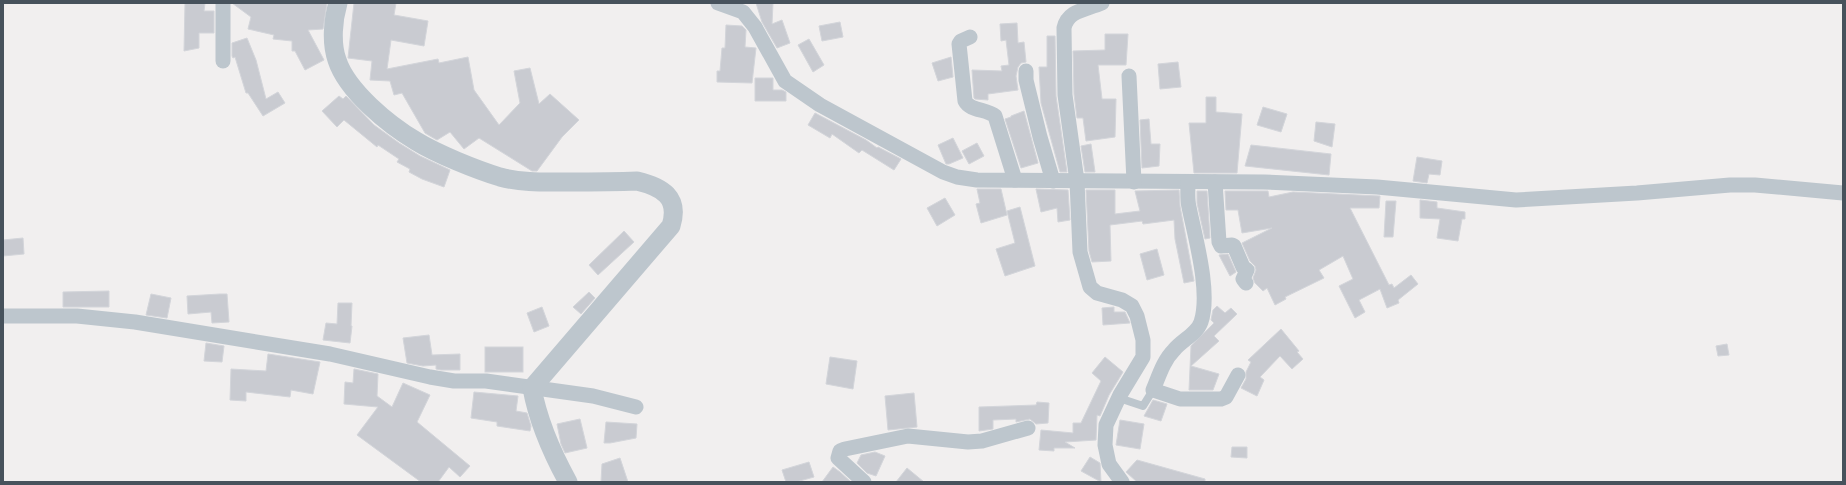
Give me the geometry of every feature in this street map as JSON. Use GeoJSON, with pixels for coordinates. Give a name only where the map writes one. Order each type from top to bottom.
{"type":"FeatureCollection","features":[{"type":"Feature","properties":{"kind":"street"},"geometry":{"type":"LineString","coordinates":[[223,3],[223,61]]}},
{"type":"Feature","properties":{"kind":"street"},"geometry":{"type":"LineString","coordinates":[[338,3],[335,14],[334,37],[337,60],[345,76],[356,92],[386,119],[417,142],[461,162],[501,177],[535,182],[637,182],[653,185],[669,198],[674,206],[674,216],[671,226],[532,388]]}},
{"type":"Feature","properties":{"kind":"street"},"geometry":{"type":"LineString","coordinates":[[718,3],[742,12],[755,27],[784,81],[820,105],[943,172],[957,177],[977,180],[1215,182],[1377,187],[1516,200],[1637,193],[1730,185],[1755,185],[1843,193]]}},
{"type":"Feature","properties":{"kind":"street"},"geometry":{"type":"LineString","coordinates":[[1102,3],[1070,15],[1066,21],[1064,28],[1065,94],[1078,181],[1080,252],[1090,286],[1097,293],[1122,300],[1132,306],[1137,316],[1143,340],[1143,357],[1118,398],[1106,425],[1106,445],[1109,464],[1122,482]]}},
{"type":"Feature","properties":{"kind":"street"},"geometry":{"type":"LineString","coordinates":[[970,37],[961,41],[959,44],[965,101],[969,106],[991,112],[995,116],[1015,180]]}},
{"type":"Feature","properties":{"kind":"street"},"geometry":{"type":"LineString","coordinates":[[1026,71],[1026,80],[1040,137],[1054,181]]}},
{"type":"Feature","properties":{"kind":"street"},"geometry":{"type":"LineString","coordinates":[[1129,76],[1134,182]]}},
{"type":"Feature","properties":{"kind":"street"},"geometry":{"type":"LineString","coordinates":[[1188,182],[1188,205],[1199,252],[1204,286],[1202,317],[1197,329],[1170,354],[1153,390],[1180,399],[1221,399],[1226,397],[1238,376]]}},
{"type":"Feature","properties":{"kind":"street"},"geometry":{"type":"LineString","coordinates":[[1215,182],[1219,242],[1221,246],[1234,246],[1243,266],[1247,270],[1243,279],[1246,283]]}},
{"type":"Feature","properties":{"kind":"street"},"geometry":{"type":"LineString","coordinates":[[3,316],[77,316],[135,322],[330,354],[396,370],[454,381],[486,381],[593,396],[636,407]]}},
{"type":"Feature","properties":{"kind":"street"},"geometry":{"type":"LineString","coordinates":[[532,388],[535,404],[544,431],[558,464],[568,482]]}},
{"type":"Feature","properties":{"kind":"street"},"geometry":{"type":"LineString","coordinates":[[864,482],[838,458],[840,452],[844,449],[908,436],[968,442],[982,441],[1028,428]]}},
{"type":"Feature","properties":{"kind":"lane"},"geometry":{"type":"LineString","coordinates":[[1118,398],[1143,406],[1153,390]]}},
{"type":"Feature","properties":{"kind":"building"},"geometry":{"type":"Polygon","coordinates":[[[185,3],[205,3],[204,11],[214,11],[214,33],[199,33],[199,48],[184,51],[185,3]]]}},
{"type":"Feature","properties":{"kind":"building"},"geometry":{"type":"Polygon","coordinates":[[[232,3],[327,3],[323,29],[308,30],[324,60],[305,70],[295,51],[292,51],[292,41],[273,39],[274,35],[248,29],[251,17],[232,3]]]}},
{"type":"Feature","properties":{"kind":"building"},"geometry":{"type":"Polygon","coordinates":[[[354,3],[396,3],[394,15],[428,21],[424,46],[391,40],[387,69],[438,59],[439,63],[468,57],[474,90],[499,125],[520,103],[514,71],[530,68],[539,104],[550,94],[579,120],[562,137],[537,171],[532,171],[479,138],[464,149],[450,132],[437,140],[425,133],[402,93],[394,95],[390,81],[370,80],[372,61],[348,58],[354,3]]]}},
{"type":"Feature","properties":{"kind":"building"},"geometry":{"type":"Polygon","coordinates":[[[756,3],[773,3],[772,24],[782,20],[790,43],[777,48],[762,22],[756,3]]]}},
{"type":"Feature","properties":{"kind":"building"},"geometry":{"type":"Polygon","coordinates":[[[840,22],[843,37],[822,41],[819,26],[840,22]]]}},
{"type":"Feature","properties":{"kind":"building"},"geometry":{"type":"Polygon","coordinates":[[[1017,23],[1018,43],[1024,42],[1026,62],[1021,63],[1018,67],[1016,76],[1018,90],[988,94],[988,100],[975,99],[972,70],[1002,71],[1001,66],[1009,65],[1006,40],[1001,41],[1000,24],[1017,23]]]}},
{"type":"Feature","properties":{"kind":"building"},"geometry":{"type":"Polygon","coordinates":[[[726,25],[742,26],[746,30],[745,47],[756,48],[752,83],[717,82],[717,71],[720,71],[722,48],[725,48],[726,25]]]}},
{"type":"Feature","properties":{"kind":"building"},"geometry":{"type":"Polygon","coordinates":[[[1105,34],[1128,34],[1126,65],[1098,65],[1102,99],[1116,99],[1115,137],[1086,141],[1083,118],[1077,118],[1074,94],[1073,51],[1105,50],[1105,34]]]}},
{"type":"Feature","properties":{"kind":"building"},"geometry":{"type":"Polygon","coordinates":[[[1047,36],[1055,36],[1056,96],[1067,172],[1060,172],[1041,103],[1039,67],[1047,67],[1047,36]]]}},
{"type":"Feature","properties":{"kind":"building"},"geometry":{"type":"Polygon","coordinates":[[[247,38],[256,60],[266,99],[278,92],[285,103],[263,116],[248,93],[246,93],[235,57],[233,58],[232,56],[232,43],[247,38]]]}},
{"type":"Feature","properties":{"kind":"building"},"geometry":{"type":"Polygon","coordinates":[[[809,39],[824,65],[813,72],[798,45],[809,39]]]}},
{"type":"Feature","properties":{"kind":"building"},"geometry":{"type":"Polygon","coordinates":[[[951,57],[953,77],[938,81],[932,63],[951,57]]]}},
{"type":"Feature","properties":{"kind":"building"},"geometry":{"type":"Polygon","coordinates":[[[1178,62],[1181,87],[1160,89],[1158,64],[1178,62]]]}},
{"type":"Feature","properties":{"kind":"building"},"geometry":{"type":"Polygon","coordinates":[[[755,78],[773,78],[773,90],[782,90],[786,92],[786,101],[755,101],[755,78]]]}},
{"type":"Feature","properties":{"kind":"building"},"geometry":{"type":"Polygon","coordinates":[[[339,96],[343,99],[346,96],[374,125],[399,143],[420,156],[450,170],[444,187],[422,179],[409,172],[410,169],[397,162],[399,159],[378,145],[377,147],[344,120],[337,127],[322,111],[339,96]]]}},
{"type":"Feature","properties":{"kind":"building"},"geometry":{"type":"Polygon","coordinates":[[[1206,97],[1216,97],[1216,112],[1242,114],[1237,173],[1194,173],[1189,123],[1206,123],[1206,97]]]}},
{"type":"Feature","properties":{"kind":"building"},"geometry":{"type":"Polygon","coordinates":[[[1263,107],[1287,114],[1281,132],[1257,125],[1263,107]]]}},
{"type":"Feature","properties":{"kind":"building"},"geometry":{"type":"Polygon","coordinates":[[[1024,111],[1038,163],[1021,168],[1005,119],[1024,111]]]}},
{"type":"Feature","properties":{"kind":"building"},"geometry":{"type":"Polygon","coordinates":[[[815,113],[866,140],[877,148],[878,147],[901,159],[894,170],[862,150],[859,153],[832,134],[830,138],[808,125],[815,113]]]}},
{"type":"Feature","properties":{"kind":"building"},"geometry":{"type":"Polygon","coordinates":[[[1149,119],[1151,144],[1160,144],[1159,166],[1142,168],[1140,120],[1149,119]]]}},
{"type":"Feature","properties":{"kind":"building"},"geometry":{"type":"Polygon","coordinates":[[[1316,122],[1335,124],[1332,147],[1314,141],[1316,122]]]}},
{"type":"Feature","properties":{"kind":"building"},"geometry":{"type":"Polygon","coordinates":[[[953,138],[963,158],[946,164],[938,145],[953,138]]]}},
{"type":"Feature","properties":{"kind":"building"},"geometry":{"type":"Polygon","coordinates":[[[977,143],[984,156],[969,164],[962,151],[977,143]]]}},
{"type":"Feature","properties":{"kind":"building"},"geometry":{"type":"Polygon","coordinates":[[[1091,144],[1095,172],[1085,172],[1081,146],[1091,144]]]}},
{"type":"Feature","properties":{"kind":"building"},"geometry":{"type":"Polygon","coordinates":[[[1251,145],[1331,154],[1329,175],[1245,166],[1251,145]]]}},
{"type":"Feature","properties":{"kind":"building"},"geometry":{"type":"Polygon","coordinates":[[[1417,157],[1442,161],[1440,175],[1429,174],[1427,183],[1413,181],[1417,157]]]}},
{"type":"Feature","properties":{"kind":"building"},"geometry":{"type":"Polygon","coordinates":[[[977,189],[1001,189],[1007,215],[981,223],[976,204],[980,203],[977,189]]]}},
{"type":"Feature","properties":{"kind":"building"},"geometry":{"type":"Polygon","coordinates":[[[1036,189],[1068,190],[1070,220],[1058,222],[1057,208],[1041,212],[1036,189]]]}},
{"type":"Feature","properties":{"kind":"building"},"geometry":{"type":"Polygon","coordinates":[[[1086,190],[1115,190],[1115,214],[1140,211],[1135,191],[1179,190],[1180,206],[1194,281],[1184,283],[1175,239],[1174,220],[1143,224],[1142,221],[1110,225],[1111,261],[1092,262],[1089,251],[1086,190]]]}},
{"type":"Feature","properties":{"kind":"building"},"geometry":{"type":"Polygon","coordinates":[[[1197,191],[1207,191],[1210,238],[1205,239],[1197,203],[1197,191]]]}},
{"type":"Feature","properties":{"kind":"building"},"geometry":{"type":"Polygon","coordinates":[[[1225,191],[1268,191],[1269,197],[1293,192],[1380,196],[1379,208],[1350,208],[1389,285],[1392,284],[1394,288],[1411,275],[1418,284],[1398,300],[1399,303],[1387,308],[1380,289],[1359,300],[1365,312],[1355,318],[1339,286],[1353,279],[1343,256],[1319,270],[1324,278],[1285,297],[1286,299],[1275,305],[1267,288],[1263,291],[1255,283],[1253,278],[1256,270],[1255,266],[1250,261],[1242,243],[1272,228],[1242,233],[1238,210],[1226,210],[1225,191]]]}},
{"type":"Feature","properties":{"kind":"building"},"geometry":{"type":"Polygon","coordinates":[[[945,198],[955,215],[937,226],[927,208],[945,198]]]}},
{"type":"Feature","properties":{"kind":"building"},"geometry":{"type":"Polygon","coordinates":[[[1420,200],[1437,202],[1437,208],[1465,212],[1465,219],[1462,219],[1458,241],[1437,238],[1440,219],[1420,218],[1420,200]]]}},
{"type":"Feature","properties":{"kind":"building"},"geometry":{"type":"Polygon","coordinates":[[[1386,201],[1396,201],[1393,237],[1384,237],[1386,201]]]}},
{"type":"Feature","properties":{"kind":"building"},"geometry":{"type":"Polygon","coordinates":[[[1020,207],[1035,266],[1005,276],[996,249],[1015,243],[1007,211],[1020,207]]]}},
{"type":"Feature","properties":{"kind":"building"},"geometry":{"type":"Polygon","coordinates":[[[624,231],[634,242],[598,275],[589,265],[624,231]]]}},
{"type":"Feature","properties":{"kind":"building"},"geometry":{"type":"Polygon","coordinates":[[[23,238],[24,254],[3,256],[3,240],[23,238]]]}},
{"type":"Feature","properties":{"kind":"building"},"geometry":{"type":"Polygon","coordinates":[[[1157,249],[1164,275],[1147,280],[1140,254],[1157,249]]]}},
{"type":"Feature","properties":{"kind":"building"},"geometry":{"type":"Polygon","coordinates":[[[1228,254],[1236,272],[1230,276],[1219,255],[1228,254]]]}},
{"type":"Feature","properties":{"kind":"building"},"geometry":{"type":"Polygon","coordinates":[[[109,291],[109,307],[63,307],[63,292],[109,291]]]}},
{"type":"Feature","properties":{"kind":"building"},"geometry":{"type":"Polygon","coordinates":[[[589,292],[595,298],[581,314],[573,307],[589,292]]]}},
{"type":"Feature","properties":{"kind":"building"},"geometry":{"type":"Polygon","coordinates":[[[151,294],[171,298],[167,318],[146,315],[151,294]]]}},
{"type":"Feature","properties":{"kind":"building"},"geometry":{"type":"Polygon","coordinates":[[[227,294],[229,322],[212,323],[211,312],[188,314],[187,296],[227,294]]]}},
{"type":"Feature","properties":{"kind":"building"},"geometry":{"type":"Polygon","coordinates":[[[338,303],[352,303],[350,343],[323,340],[326,323],[337,324],[338,303]]]}},
{"type":"Feature","properties":{"kind":"building"},"geometry":{"type":"Polygon","coordinates":[[[1217,306],[1225,313],[1231,308],[1237,314],[1214,336],[1219,341],[1191,366],[1219,374],[1213,390],[1189,390],[1191,346],[1214,323],[1211,320],[1213,310],[1217,306]]]}},
{"type":"Feature","properties":{"kind":"building"},"geometry":{"type":"Polygon","coordinates":[[[542,307],[549,326],[534,332],[527,313],[542,307]]]}},
{"type":"Feature","properties":{"kind":"building"},"geometry":{"type":"Polygon","coordinates":[[[1114,307],[1114,312],[1125,312],[1130,323],[1103,325],[1102,308],[1114,307]]]}},
{"type":"Feature","properties":{"kind":"building"},"geometry":{"type":"Polygon","coordinates":[[[1281,329],[1299,351],[1297,352],[1303,359],[1292,369],[1280,356],[1260,377],[1264,380],[1257,396],[1241,388],[1246,379],[1246,372],[1251,362],[1248,360],[1281,329]]]}},
{"type":"Feature","properties":{"kind":"building"},"geometry":{"type":"Polygon","coordinates":[[[429,335],[432,355],[460,354],[460,370],[441,370],[436,369],[436,365],[423,366],[407,363],[403,338],[429,335]]]}},
{"type":"Feature","properties":{"kind":"building"},"geometry":{"type":"Polygon","coordinates":[[[206,343],[224,346],[222,362],[204,361],[206,343]]]}},
{"type":"Feature","properties":{"kind":"building"},"geometry":{"type":"Polygon","coordinates":[[[1727,344],[1729,355],[1718,356],[1716,346],[1727,344]]]}},
{"type":"Feature","properties":{"kind":"building"},"geometry":{"type":"Polygon","coordinates":[[[485,347],[523,347],[523,372],[485,372],[485,347]]]}},
{"type":"Feature","properties":{"kind":"building"},"geometry":{"type":"Polygon","coordinates":[[[268,354],[320,362],[313,394],[291,390],[290,397],[246,392],[246,401],[230,400],[231,369],[266,371],[268,354]]]}},
{"type":"Feature","properties":{"kind":"building"},"geometry":{"type":"Polygon","coordinates":[[[830,357],[857,361],[853,389],[826,384],[830,357]]]}},
{"type":"Feature","properties":{"kind":"building"},"geometry":{"type":"Polygon","coordinates":[[[1105,357],[1123,372],[1109,395],[1100,416],[1097,415],[1096,440],[1065,442],[1075,448],[1054,448],[1054,451],[1039,450],[1041,430],[1073,433],[1073,423],[1081,423],[1101,381],[1092,373],[1105,357]]]}},
{"type":"Feature","properties":{"kind":"building"},"geometry":{"type":"Polygon","coordinates":[[[354,369],[378,374],[377,396],[392,407],[403,383],[430,395],[417,422],[470,466],[460,477],[449,467],[438,482],[421,482],[357,435],[378,407],[344,404],[345,382],[353,383],[354,369]]]}},
{"type":"Feature","properties":{"kind":"building"},"geometry":{"type":"Polygon","coordinates":[[[474,392],[518,396],[516,411],[527,413],[531,426],[530,431],[497,426],[497,422],[471,418],[474,392]]]}},
{"type":"Feature","properties":{"kind":"building"},"geometry":{"type":"Polygon","coordinates":[[[914,393],[917,427],[888,430],[885,396],[914,393]]]}},
{"type":"Feature","properties":{"kind":"building"},"geometry":{"type":"Polygon","coordinates":[[[1153,400],[1167,404],[1161,421],[1144,416],[1153,400]]]}},
{"type":"Feature","properties":{"kind":"building"},"geometry":{"type":"Polygon","coordinates":[[[1037,402],[1049,403],[1048,423],[1036,424],[1030,419],[1016,422],[1016,419],[993,420],[993,429],[979,431],[979,407],[1036,405],[1037,402]]]}},
{"type":"Feature","properties":{"kind":"building"},"geometry":{"type":"Polygon","coordinates":[[[580,419],[587,448],[565,453],[561,444],[557,424],[580,419]]]}},
{"type":"Feature","properties":{"kind":"building"},"geometry":{"type":"Polygon","coordinates":[[[1120,420],[1144,424],[1140,449],[1116,445],[1120,420]]]}},
{"type":"Feature","properties":{"kind":"building"},"geometry":{"type":"Polygon","coordinates":[[[606,422],[637,424],[636,438],[604,443],[606,422]]]}},
{"type":"Feature","properties":{"kind":"building"},"geometry":{"type":"Polygon","coordinates":[[[1232,447],[1247,447],[1247,458],[1231,457],[1232,447]]]}},
{"type":"Feature","properties":{"kind":"building"},"geometry":{"type":"Polygon","coordinates":[[[875,452],[885,456],[876,476],[867,473],[857,463],[861,455],[875,452]]]}},
{"type":"Feature","properties":{"kind":"building"},"geometry":{"type":"Polygon","coordinates":[[[1090,457],[1100,463],[1101,482],[1081,471],[1090,457]]]}},
{"type":"Feature","properties":{"kind":"building"},"geometry":{"type":"Polygon","coordinates":[[[620,458],[628,482],[601,482],[602,464],[620,458]]]}},
{"type":"Feature","properties":{"kind":"building"},"geometry":{"type":"Polygon","coordinates":[[[1137,460],[1205,479],[1205,482],[1137,482],[1126,472],[1137,460]]]}},
{"type":"Feature","properties":{"kind":"building"},"geometry":{"type":"Polygon","coordinates":[[[809,462],[814,477],[796,482],[786,482],[782,470],[809,462]]]}},
{"type":"Feature","properties":{"kind":"building"},"geometry":{"type":"Polygon","coordinates":[[[833,467],[840,472],[851,482],[822,482],[833,467]]]}},
{"type":"Feature","properties":{"kind":"building"},"geometry":{"type":"Polygon","coordinates":[[[907,468],[924,482],[896,482],[907,468]]]}}]}
